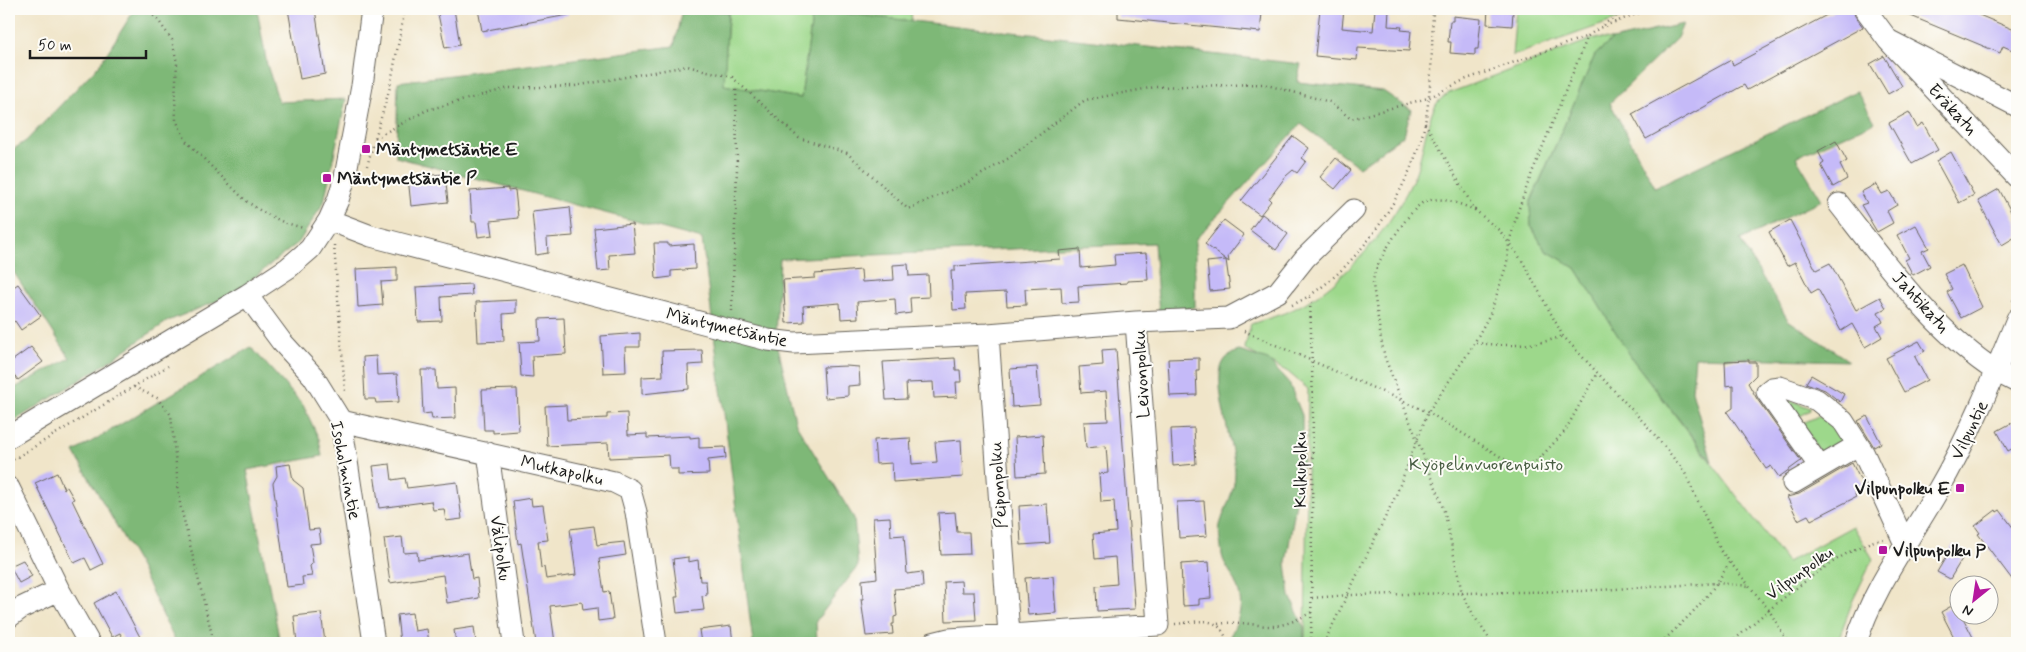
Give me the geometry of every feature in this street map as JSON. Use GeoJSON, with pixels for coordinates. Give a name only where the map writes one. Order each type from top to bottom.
{"type":"FeatureCollection","features":[{"type":"Feature","properties":{"kind":"street"},"geometry":{"type":"LineString","coordinates":[[9,437],[247,295],[299,260],[328,232],[352,148],[372,9]]}},
{"type":"Feature","properties":{"kind":"street","name":"Eräkatu"},"geometry":{"type":"LineString","coordinates":[[1865,9],[1888,40],[2017,178]]}},
{"type":"Feature","properties":{"kind":"street"},"geometry":{"type":"LineString","coordinates":[[1888,40],[2017,106]]}},
{"type":"Feature","properties":{"kind":"street","name":"Jahtikatu"},"geometry":{"type":"LineString","coordinates":[[1839,204],[1894,274],[1948,333],[1996,371],[2017,382]]}},
{"type":"Feature","properties":{"kind":"street","name":"Leivonpolku"},"geometry":{"type":"LineString","coordinates":[[1158,625],[1136,322],[1229,318],[1278,292],[1306,258],[1354,210]]}},
{"type":"Feature","properties":{"kind":"street","name":"Mäntymetsäntie"},"geometry":{"type":"LineString","coordinates":[[328,232],[370,236],[768,340],[794,343],[988,334],[1136,322]]}},
{"type":"Feature","properties":{"kind":"street","name":"Isoholmintie"},"geometry":{"type":"LineString","coordinates":[[247,295],[281,342],[313,376],[341,421],[374,643]]}},
{"type":"Feature","properties":{"kind":"street","name":"Vilpuntie"},"geometry":{"type":"LineString","coordinates":[[1856,643],[1897,541],[1954,462],[1996,371],[2017,319]]}},
{"type":"Feature","properties":{"kind":"street","name":"Peiponpolku"},"geometry":{"type":"LineString","coordinates":[[988,334],[1009,635]]}},
{"type":"Feature","properties":{"kind":"street"},"geometry":{"type":"LineString","coordinates":[[1820,467],[1766,392],[1772,388],[1780,387],[1817,400],[1843,421],[1858,445],[1897,541]]}},
{"type":"Feature","properties":{"kind":"street","name":"Mutkapolku"},"geometry":{"type":"LineString","coordinates":[[341,421],[614,482],[630,490],[636,512],[656,643]]}},
{"type":"Feature","properties":{"kind":"street"},"geometry":{"type":"LineString","coordinates":[[1792,483],[1858,445]]}},
{"type":"Feature","properties":{"kind":"street","name":"Välipolku"},"geometry":{"type":"LineString","coordinates":[[488,453],[514,643]]}},
{"type":"Feature","properties":{"kind":"street"},"geometry":{"type":"LineString","coordinates":[[9,488],[59,590],[89,643]]}},
{"type":"Feature","properties":{"kind":"street"},"geometry":{"type":"LineString","coordinates":[[9,617],[21,608],[59,590]]}},
{"type":"Feature","properties":{"kind":"street"},"geometry":{"type":"LineString","coordinates":[[933,643],[949,639],[1158,625]]}},
{"type":"Feature","properties":{"kind":"path"},"geometry":{"type":"LineString","coordinates":[[146,9],[158,20],[172,40],[177,63],[176,120],[186,140],[246,201],[283,222],[328,232],[347,411],[341,421]]}},
{"type":"Feature","properties":{"kind":"path"},"geometry":{"type":"LineString","coordinates":[[375,138],[427,110],[510,88],[574,86],[687,66],[732,77],[799,138],[848,153],[908,209],[966,183],[1009,158],[1085,100],[1155,87],[1263,84],[1330,102],[1351,119],[1428,98],[1464,80],[1588,36],[1626,9]]}},
{"type":"Feature","properties":{"kind":"path"},"geometry":{"type":"LineString","coordinates":[[1599,28],[1650,9]]}},
{"type":"Feature","properties":{"kind":"path"},"geometry":{"type":"LineString","coordinates":[[1324,643],[1396,495],[1428,412],[1475,342],[1491,312],[1507,263],[1509,243],[1517,214],[1588,36]]}},
{"type":"Feature","properties":{"kind":"path"},"geometry":{"type":"LineString","coordinates":[[732,330],[737,168],[736,87]]}},
{"type":"Feature","properties":{"kind":"path"},"geometry":{"type":"LineString","coordinates":[[1425,123],[1475,210],[1494,225],[1523,262],[1563,336],[1649,428],[1684,471],[1721,551],[1769,610],[1788,643]]}},
{"type":"Feature","properties":{"kind":"path"},"geometry":{"type":"LineString","coordinates":[[1475,210],[1441,200],[1420,204],[1408,215],[1376,269],[1373,285],[1381,339],[1400,399],[1444,514],[1462,593],[1474,616],[1492,643]]}},
{"type":"Feature","properties":{"kind":"path","name":"Kulkupolku"},"geometry":{"type":"LineString","coordinates":[[1310,296],[1312,362],[1311,643]]}},
{"type":"Feature","properties":{"kind":"path"},"geometry":{"type":"LineString","coordinates":[[1238,328],[1428,412],[1516,466],[1527,466],[1537,461],[1565,431],[1597,373]]}},
{"type":"Feature","properties":{"kind":"path"},"geometry":{"type":"LineString","coordinates":[[1475,342],[1523,346],[1548,342],[1563,336]]}},
{"type":"Feature","properties":{"kind":"path"},"geometry":{"type":"LineString","coordinates":[[133,387],[157,398],[171,415],[180,504],[214,643]]}},
{"type":"Feature","properties":{"kind":"path","name":"Vilpunpolku"},"geometry":{"type":"LineString","coordinates":[[1731,643],[1769,610],[1856,548],[1874,540],[1897,541]]}},
{"type":"Feature","properties":{"kind":"path"},"geometry":{"type":"LineString","coordinates":[[1661,643],[1705,600],[1718,583],[1730,561]]}},
{"type":"Feature","properties":{"kind":"path"},"geometry":{"type":"LineString","coordinates":[[1312,598],[1349,595],[1581,591],[1718,583],[1750,586]]}},
{"type":"Feature","properties":{"kind":"path"},"geometry":{"type":"LineString","coordinates":[[1158,625],[1211,622],[1218,624],[1228,622],[1267,626],[1289,624],[1312,612]]}},
{"type":"Feature","properties":{"kind":"path"},"geometry":{"type":"LineString","coordinates":[[1218,624],[1224,630],[1228,643]]}},
{"type":"Feature","properties":{"kind":"green space"},"geometry":{"type":"Polygon","coordinates":[[[135,9],[257,9],[267,65],[279,102],[346,99],[324,202],[299,242],[232,295],[168,321],[96,370],[9,424],[9,391],[70,358],[9,265],[9,152],[26,141],[100,64],[135,9]]]}},
{"type":"Feature","properties":{"kind":"green space"},"geometry":{"type":"Polygon","coordinates":[[[682,9],[728,12],[724,85],[801,98],[813,10],[1301,64],[1297,82],[1383,91],[1411,110],[1404,135],[1359,167],[1301,124],[1195,240],[1195,307],[1159,314],[1154,243],[780,259],[776,338],[796,424],[854,518],[858,566],[816,621],[817,643],[753,643],[702,239],[396,157],[398,82],[674,46],[682,9]]]}},
{"type":"Feature","properties":{"kind":"green space"},"geometry":{"type":"Polygon","coordinates":[[[729,9],[912,9],[911,21],[813,10],[801,98],[723,85],[729,9]]]}},
{"type":"Feature","properties":{"kind":"green space"},"geometry":{"type":"Polygon","coordinates":[[[1516,9],[1647,9],[1512,56],[1516,9]]]}},
{"type":"Feature","properties":{"kind":"green space"},"geometry":{"type":"Polygon","coordinates":[[[1683,24],[1677,38],[1610,103],[1655,187],[1857,91],[1875,122],[1796,157],[1822,200],[1740,240],[1788,320],[1849,361],[1695,357],[1692,391],[1712,462],[1633,360],[1576,268],[1545,250],[1531,226],[1530,204],[1595,55],[1612,40],[1683,24]]]}},
{"type":"Feature","properties":{"kind":"green space","name":"Kyöpelinvuorenpuisto"},"geometry":{"type":"Polygon","coordinates":[[[1595,38],[1612,40],[1595,55],[1530,203],[1531,226],[1545,250],[1576,268],[1633,360],[1787,562],[1853,526],[1873,559],[1853,600],[1837,643],[1305,643],[1308,389],[1288,372],[1246,350],[1251,324],[1294,309],[1313,298],[1331,285],[1366,251],[1396,212],[1407,192],[1419,164],[1430,119],[1437,103],[1441,99],[1449,93],[1595,38]]]}},
{"type":"Feature","properties":{"kind":"green space"},"geometry":{"type":"Polygon","coordinates":[[[251,347],[303,405],[319,439],[322,456],[247,470],[280,643],[176,643],[138,563],[74,452],[251,347]]]}},
{"type":"Feature","properties":{"kind":"green space"},"geometry":{"type":"Polygon","coordinates":[[[1239,351],[1268,360],[1289,383],[1302,415],[1303,460],[1286,563],[1290,596],[1304,627],[1304,643],[1232,643],[1230,636],[1238,619],[1240,597],[1235,581],[1225,564],[1219,536],[1220,525],[1235,480],[1234,462],[1221,398],[1220,370],[1227,357],[1239,351]]]}},
{"type":"Feature","properties":{"kind":"green space"},"geometry":{"type":"Polygon","coordinates":[[[1774,393],[1810,408],[1810,410],[1794,420],[1774,393]]]}},
{"type":"Feature","properties":{"kind":"green space"},"geometry":{"type":"Polygon","coordinates":[[[1818,416],[1834,424],[1845,440],[1822,455],[1801,424],[1818,416]]]}},
{"type":"Feature","properties":{"kind":"building"},"geometry":{"type":"Polygon","coordinates":[[[288,9],[315,9],[325,74],[300,79],[288,9]]]}},
{"type":"Feature","properties":{"kind":"building"},"geometry":{"type":"Polygon","coordinates":[[[437,9],[454,9],[460,45],[445,48],[437,9]]]}},
{"type":"Feature","properties":{"kind":"building"},"geometry":{"type":"Polygon","coordinates":[[[478,9],[567,9],[568,15],[482,31],[478,9]]]}},
{"type":"Feature","properties":{"kind":"building"},"geometry":{"type":"Polygon","coordinates":[[[1118,9],[1238,9],[1262,13],[1260,32],[1118,18],[1118,9]]]}},
{"type":"Feature","properties":{"kind":"building"},"geometry":{"type":"Polygon","coordinates":[[[1320,9],[1344,9],[1342,28],[1373,31],[1375,9],[1389,10],[1388,26],[1402,27],[1401,30],[1411,31],[1409,51],[1358,48],[1357,60],[1315,56],[1320,9]]]}},
{"type":"Feature","properties":{"kind":"building"},"geometry":{"type":"Polygon","coordinates":[[[1488,9],[1513,12],[1512,26],[1487,24],[1488,9]]]}},
{"type":"Feature","properties":{"kind":"building"},"geometry":{"type":"Polygon","coordinates":[[[1838,9],[1853,9],[1855,16],[1863,27],[1747,90],[1744,85],[1646,139],[1632,114],[1731,60],[1733,65],[1838,9]]]}},
{"type":"Feature","properties":{"kind":"building"},"geometry":{"type":"Polygon","coordinates":[[[1894,9],[1965,9],[2017,31],[2017,52],[2003,46],[2000,53],[1894,9]]]}},
{"type":"Feature","properties":{"kind":"building"},"geometry":{"type":"Polygon","coordinates":[[[1453,16],[1481,19],[1478,49],[1475,49],[1475,55],[1450,53],[1451,42],[1448,42],[1450,21],[1453,21],[1453,16]]]}},
{"type":"Feature","properties":{"kind":"building"},"geometry":{"type":"Polygon","coordinates":[[[1884,56],[1902,86],[1888,94],[1870,64],[1884,56]]]}},
{"type":"Feature","properties":{"kind":"building"},"geometry":{"type":"Polygon","coordinates":[[[1909,112],[1917,127],[1923,123],[1938,150],[1912,164],[1889,123],[1909,112]]]}},
{"type":"Feature","properties":{"kind":"building"},"geometry":{"type":"Polygon","coordinates":[[[1293,136],[1309,148],[1302,158],[1306,161],[1297,173],[1293,170],[1286,176],[1260,215],[1241,201],[1293,136]]]}},
{"type":"Feature","properties":{"kind":"building"},"geometry":{"type":"Polygon","coordinates":[[[1836,141],[1847,161],[1840,165],[1847,179],[1833,187],[1821,165],[1824,163],[1818,151],[1836,141]]]}},
{"type":"Feature","properties":{"kind":"building"},"geometry":{"type":"Polygon","coordinates":[[[1951,152],[1974,195],[1959,203],[1936,161],[1951,152]]]}},
{"type":"Feature","properties":{"kind":"building"},"geometry":{"type":"Polygon","coordinates":[[[1336,158],[1351,170],[1335,189],[1320,177],[1336,158]]]}},
{"type":"Feature","properties":{"kind":"building"},"geometry":{"type":"Polygon","coordinates":[[[445,174],[448,202],[411,206],[408,177],[445,174]]]}},
{"type":"Feature","properties":{"kind":"building"},"geometry":{"type":"Polygon","coordinates":[[[1876,184],[1882,194],[1889,191],[1897,205],[1887,211],[1893,223],[1877,232],[1861,205],[1867,203],[1861,192],[1876,184]]]}},
{"type":"Feature","properties":{"kind":"building"},"geometry":{"type":"Polygon","coordinates":[[[508,188],[508,191],[515,190],[518,218],[491,221],[493,235],[478,237],[476,222],[472,222],[470,191],[508,188]]]}},
{"type":"Feature","properties":{"kind":"building"},"geometry":{"type":"Polygon","coordinates":[[[1999,189],[2017,223],[2017,236],[2002,245],[1978,201],[1999,189]]]}},
{"type":"Feature","properties":{"kind":"building"},"geometry":{"type":"Polygon","coordinates":[[[570,207],[573,236],[547,238],[548,253],[536,255],[532,211],[570,207]]]}},
{"type":"Feature","properties":{"kind":"building"},"geometry":{"type":"Polygon","coordinates":[[[1262,214],[1288,234],[1276,250],[1250,230],[1262,214]]]}},
{"type":"Feature","properties":{"kind":"building"},"geometry":{"type":"Polygon","coordinates":[[[1224,220],[1244,235],[1228,256],[1229,262],[1205,244],[1224,220]]]}},
{"type":"Feature","properties":{"kind":"building"},"geometry":{"type":"Polygon","coordinates":[[[1790,220],[1816,270],[1830,263],[1856,310],[1880,297],[1886,308],[1878,312],[1883,322],[1876,326],[1882,337],[1865,347],[1852,324],[1841,331],[1818,289],[1811,293],[1795,262],[1787,266],[1769,232],[1790,220]]]}},
{"type":"Feature","properties":{"kind":"building"},"geometry":{"type":"Polygon","coordinates":[[[632,224],[635,253],[609,255],[610,270],[598,271],[594,228],[632,224]]]}},
{"type":"Feature","properties":{"kind":"building"},"geometry":{"type":"Polygon","coordinates":[[[1916,225],[1929,248],[1922,251],[1930,266],[1913,275],[1905,260],[1909,258],[1897,235],[1916,225]]]}},
{"type":"Feature","properties":{"kind":"building"},"geometry":{"type":"Polygon","coordinates":[[[654,243],[668,243],[668,246],[694,244],[695,269],[671,271],[671,277],[656,279],[654,243]]]}},
{"type":"Feature","properties":{"kind":"building"},"geometry":{"type":"Polygon","coordinates":[[[1080,249],[1081,268],[1115,265],[1114,255],[1146,253],[1148,280],[1078,286],[1079,302],[1062,303],[1061,287],[1025,289],[1026,305],[1007,306],[1006,292],[965,294],[966,309],[953,310],[951,271],[955,271],[955,266],[1060,259],[1059,251],[1080,249]]]}},
{"type":"Feature","properties":{"kind":"building"},"geometry":{"type":"Polygon","coordinates":[[[1226,260],[1230,289],[1210,291],[1207,262],[1226,260]]]}},
{"type":"Feature","properties":{"kind":"building"},"geometry":{"type":"Polygon","coordinates":[[[908,264],[909,276],[928,275],[929,297],[910,298],[911,313],[896,315],[895,299],[857,302],[858,318],[841,319],[840,303],[803,306],[804,322],[786,323],[783,280],[815,278],[815,274],[861,270],[862,282],[894,280],[893,265],[908,264]]]}},
{"type":"Feature","properties":{"kind":"building"},"geometry":{"type":"Polygon","coordinates":[[[1962,265],[1982,307],[1961,318],[1947,292],[1952,289],[1944,274],[1962,265]]]}},
{"type":"Feature","properties":{"kind":"building"},"geometry":{"type":"Polygon","coordinates":[[[397,267],[397,281],[381,282],[383,305],[358,307],[356,269],[397,267]]]}},
{"type":"Feature","properties":{"kind":"building"},"geometry":{"type":"Polygon","coordinates":[[[18,284],[41,316],[21,330],[15,321],[9,325],[9,290],[18,284]]]}},
{"type":"Feature","properties":{"kind":"building"},"geometry":{"type":"Polygon","coordinates":[[[471,284],[472,295],[441,297],[442,321],[418,322],[416,287],[471,284]]]}},
{"type":"Feature","properties":{"kind":"building"},"geometry":{"type":"Polygon","coordinates":[[[516,300],[516,313],[503,314],[504,341],[478,342],[476,302],[516,300]]]}},
{"type":"Feature","properties":{"kind":"building"},"geometry":{"type":"Polygon","coordinates":[[[564,318],[566,354],[532,356],[533,377],[521,376],[519,342],[540,341],[539,319],[564,318]]]}},
{"type":"Feature","properties":{"kind":"building"},"geometry":{"type":"Polygon","coordinates":[[[640,333],[640,347],[625,347],[626,372],[603,373],[601,336],[640,333]]]}},
{"type":"Feature","properties":{"kind":"building"},"geometry":{"type":"Polygon","coordinates":[[[1919,341],[1925,351],[1915,357],[1927,380],[1904,392],[1886,358],[1919,341]]]}},
{"type":"Feature","properties":{"kind":"building"},"geometry":{"type":"Polygon","coordinates":[[[31,347],[43,362],[18,380],[9,368],[9,363],[31,347]]]}},
{"type":"Feature","properties":{"kind":"building"},"geometry":{"type":"Polygon","coordinates":[[[1116,349],[1135,609],[1097,611],[1096,586],[1117,584],[1115,557],[1095,559],[1093,534],[1116,532],[1114,501],[1101,502],[1099,474],[1108,473],[1106,446],[1086,448],[1084,422],[1108,421],[1106,391],[1081,393],[1079,367],[1103,365],[1102,350],[1116,349]]]}},
{"type":"Feature","properties":{"kind":"building"},"geometry":{"type":"Polygon","coordinates":[[[702,350],[703,364],[688,365],[689,389],[642,394],[642,377],[663,376],[662,351],[702,350]]]}},
{"type":"Feature","properties":{"kind":"building"},"geometry":{"type":"Polygon","coordinates":[[[376,356],[377,375],[397,374],[399,402],[376,403],[375,399],[365,399],[363,357],[376,356]]]}},
{"type":"Feature","properties":{"kind":"building"},"geometry":{"type":"Polygon","coordinates":[[[955,358],[956,370],[960,370],[961,382],[956,382],[957,397],[934,398],[933,382],[906,383],[907,399],[886,400],[883,362],[955,358]]]}},
{"type":"Feature","properties":{"kind":"building"},"geometry":{"type":"Polygon","coordinates":[[[1199,358],[1199,370],[1196,370],[1197,395],[1170,396],[1168,359],[1199,358]]]}},
{"type":"Feature","properties":{"kind":"building"},"geometry":{"type":"Polygon","coordinates":[[[1749,360],[1749,362],[1756,362],[1756,375],[1748,383],[1757,399],[1801,461],[1779,477],[1771,466],[1766,469],[1727,412],[1733,408],[1733,385],[1726,386],[1725,361],[1749,360]]]}},
{"type":"Feature","properties":{"kind":"building"},"geometry":{"type":"Polygon","coordinates":[[[823,367],[859,367],[860,385],[848,386],[848,396],[825,398],[823,367]]]}},
{"type":"Feature","properties":{"kind":"building"},"geometry":{"type":"Polygon","coordinates":[[[1037,367],[1040,405],[1012,407],[1010,369],[1037,367]]]}},
{"type":"Feature","properties":{"kind":"building"},"geometry":{"type":"Polygon","coordinates":[[[421,370],[436,370],[437,389],[455,388],[456,418],[432,419],[431,413],[423,414],[421,370]]]}},
{"type":"Feature","properties":{"kind":"building"},"geometry":{"type":"Polygon","coordinates":[[[1811,375],[1844,394],[1840,402],[1825,390],[1806,383],[1811,375]]]}},
{"type":"Feature","properties":{"kind":"building"},"geometry":{"type":"Polygon","coordinates":[[[517,389],[519,431],[493,433],[493,430],[484,430],[482,390],[517,389]]]}},
{"type":"Feature","properties":{"kind":"building"},"geometry":{"type":"Polygon","coordinates":[[[566,405],[567,420],[607,418],[607,414],[627,413],[628,435],[647,434],[647,438],[699,437],[699,448],[725,447],[726,458],[708,460],[709,474],[678,475],[678,469],[670,469],[669,455],[609,458],[608,443],[547,446],[545,406],[566,405]]]}},
{"type":"Feature","properties":{"kind":"building"},"geometry":{"type":"Polygon","coordinates":[[[1867,416],[1881,443],[1874,447],[1858,421],[1867,416]]]}},
{"type":"Feature","properties":{"kind":"building"},"geometry":{"type":"Polygon","coordinates":[[[2017,420],[2017,446],[2008,451],[1997,431],[2017,420]]]}},
{"type":"Feature","properties":{"kind":"building"},"geometry":{"type":"Polygon","coordinates":[[[1194,428],[1196,464],[1173,466],[1171,429],[1194,428]]]}},
{"type":"Feature","properties":{"kind":"building"},"geometry":{"type":"Polygon","coordinates":[[[1043,435],[1045,474],[1017,476],[1015,437],[1043,435]]]}},
{"type":"Feature","properties":{"kind":"building"},"geometry":{"type":"Polygon","coordinates":[[[910,438],[912,464],[937,462],[935,442],[961,440],[963,477],[893,482],[892,463],[876,464],[874,440],[910,438]]]}},
{"type":"Feature","properties":{"kind":"building"},"geometry":{"type":"Polygon","coordinates":[[[1852,463],[1864,487],[1854,492],[1856,497],[1811,520],[1808,515],[1798,520],[1787,497],[1799,494],[1852,463]]]}},
{"type":"Feature","properties":{"kind":"building"},"geometry":{"type":"Polygon","coordinates":[[[290,464],[293,480],[303,488],[309,530],[319,529],[321,543],[310,544],[313,563],[310,566],[312,576],[302,577],[303,585],[287,587],[273,483],[277,476],[276,466],[290,464]]]}},
{"type":"Feature","properties":{"kind":"building"},"geometry":{"type":"Polygon","coordinates":[[[390,464],[392,480],[405,478],[407,488],[457,482],[462,519],[446,521],[444,509],[433,510],[431,501],[379,508],[373,466],[390,464]]]}},
{"type":"Feature","properties":{"kind":"building"},"geometry":{"type":"Polygon","coordinates":[[[57,473],[64,489],[67,487],[74,499],[72,500],[103,564],[91,570],[85,558],[74,563],[35,483],[57,473]]]}},
{"type":"Feature","properties":{"kind":"building"},"geometry":{"type":"Polygon","coordinates":[[[531,498],[532,506],[543,505],[548,540],[538,541],[541,568],[544,567],[546,579],[576,575],[570,529],[594,526],[597,545],[624,542],[626,555],[599,559],[604,592],[609,591],[613,619],[598,621],[597,608],[583,610],[582,602],[550,606],[555,643],[536,643],[521,543],[518,544],[513,501],[531,498]]]}},
{"type":"Feature","properties":{"kind":"building"},"geometry":{"type":"Polygon","coordinates":[[[1204,501],[1207,536],[1179,538],[1177,502],[1204,501]]]}},
{"type":"Feature","properties":{"kind":"building"},"geometry":{"type":"Polygon","coordinates":[[[1047,504],[1050,543],[1021,545],[1019,506],[1047,504]]]}},
{"type":"Feature","properties":{"kind":"building"},"geometry":{"type":"Polygon","coordinates":[[[1996,510],[1997,512],[2000,510],[2017,533],[2017,586],[1978,534],[1980,533],[1975,526],[1996,510]]]}},
{"type":"Feature","properties":{"kind":"building"},"geometry":{"type":"Polygon","coordinates":[[[955,512],[957,532],[969,532],[970,554],[941,555],[938,513],[955,512]]]}},
{"type":"Feature","properties":{"kind":"building"},"geometry":{"type":"Polygon","coordinates":[[[890,517],[891,536],[904,535],[907,574],[922,572],[923,587],[894,589],[897,616],[894,617],[894,624],[892,624],[893,634],[866,636],[861,599],[863,599],[862,580],[877,578],[873,518],[890,517]]]}},
{"type":"Feature","properties":{"kind":"building"},"geometry":{"type":"Polygon","coordinates":[[[402,537],[404,553],[417,552],[418,560],[468,553],[472,579],[477,578],[479,598],[447,603],[443,575],[390,583],[384,539],[402,537]]]}},
{"type":"Feature","properties":{"kind":"building"},"geometry":{"type":"Polygon","coordinates":[[[1953,545],[1966,552],[1953,574],[1948,574],[1948,578],[1937,572],[1953,545]]]}},
{"type":"Feature","properties":{"kind":"building"},"geometry":{"type":"Polygon","coordinates":[[[688,557],[688,562],[698,560],[700,581],[706,581],[707,595],[702,596],[704,610],[677,613],[675,597],[678,597],[673,559],[688,557]]]}},
{"type":"Feature","properties":{"kind":"building"},"geometry":{"type":"Polygon","coordinates":[[[23,560],[32,576],[19,583],[10,566],[23,560]]]}},
{"type":"Feature","properties":{"kind":"building"},"geometry":{"type":"Polygon","coordinates":[[[1209,562],[1211,598],[1199,599],[1199,605],[1183,606],[1181,564],[1209,562]]]}},
{"type":"Feature","properties":{"kind":"building"},"geometry":{"type":"Polygon","coordinates":[[[1053,576],[1056,613],[1028,615],[1025,578],[1053,576]]]}},
{"type":"Feature","properties":{"kind":"building"},"geometry":{"type":"Polygon","coordinates":[[[961,581],[962,592],[974,592],[976,620],[946,621],[944,582],[961,581]]]}},
{"type":"Feature","properties":{"kind":"building"},"geometry":{"type":"Polygon","coordinates":[[[116,591],[140,637],[128,643],[125,643],[120,633],[112,637],[94,603],[116,591]]]}},
{"type":"Feature","properties":{"kind":"building"},"geometry":{"type":"Polygon","coordinates":[[[1948,608],[1948,624],[1966,624],[1976,643],[1957,643],[1941,612],[1948,608]]]}},
{"type":"Feature","properties":{"kind":"building"},"geometry":{"type":"Polygon","coordinates":[[[321,613],[325,642],[297,643],[294,616],[321,613]]]}},
{"type":"Feature","properties":{"kind":"building"},"geometry":{"type":"Polygon","coordinates":[[[412,613],[415,631],[427,629],[429,643],[400,643],[397,615],[412,613]]]}},
{"type":"Feature","properties":{"kind":"building"},"geometry":{"type":"Polygon","coordinates":[[[731,626],[733,643],[701,643],[699,630],[731,626]]]}},
{"type":"Feature","properties":{"kind":"building"},"geometry":{"type":"Polygon","coordinates":[[[474,627],[476,643],[456,643],[454,630],[474,627]]]}},
{"type":"Feature","properties":{"kind":"place","name":"Mäntymetsäntie E"},"geometry":{"type":"Point","coordinates":[366,149]}},
{"type":"Feature","properties":{"kind":"place","name":"Mäntymetsäntie P"},"geometry":{"type":"Point","coordinates":[327,178]}},
{"type":"Feature","properties":{"kind":"place","name":"Vilpunpolku E"},"geometry":{"type":"Point","coordinates":[1960,488]}},
{"type":"Feature","properties":{"kind":"place","name":"Vilpunpolku P"},"geometry":{"type":"Point","coordinates":[1883,550]}}]}
